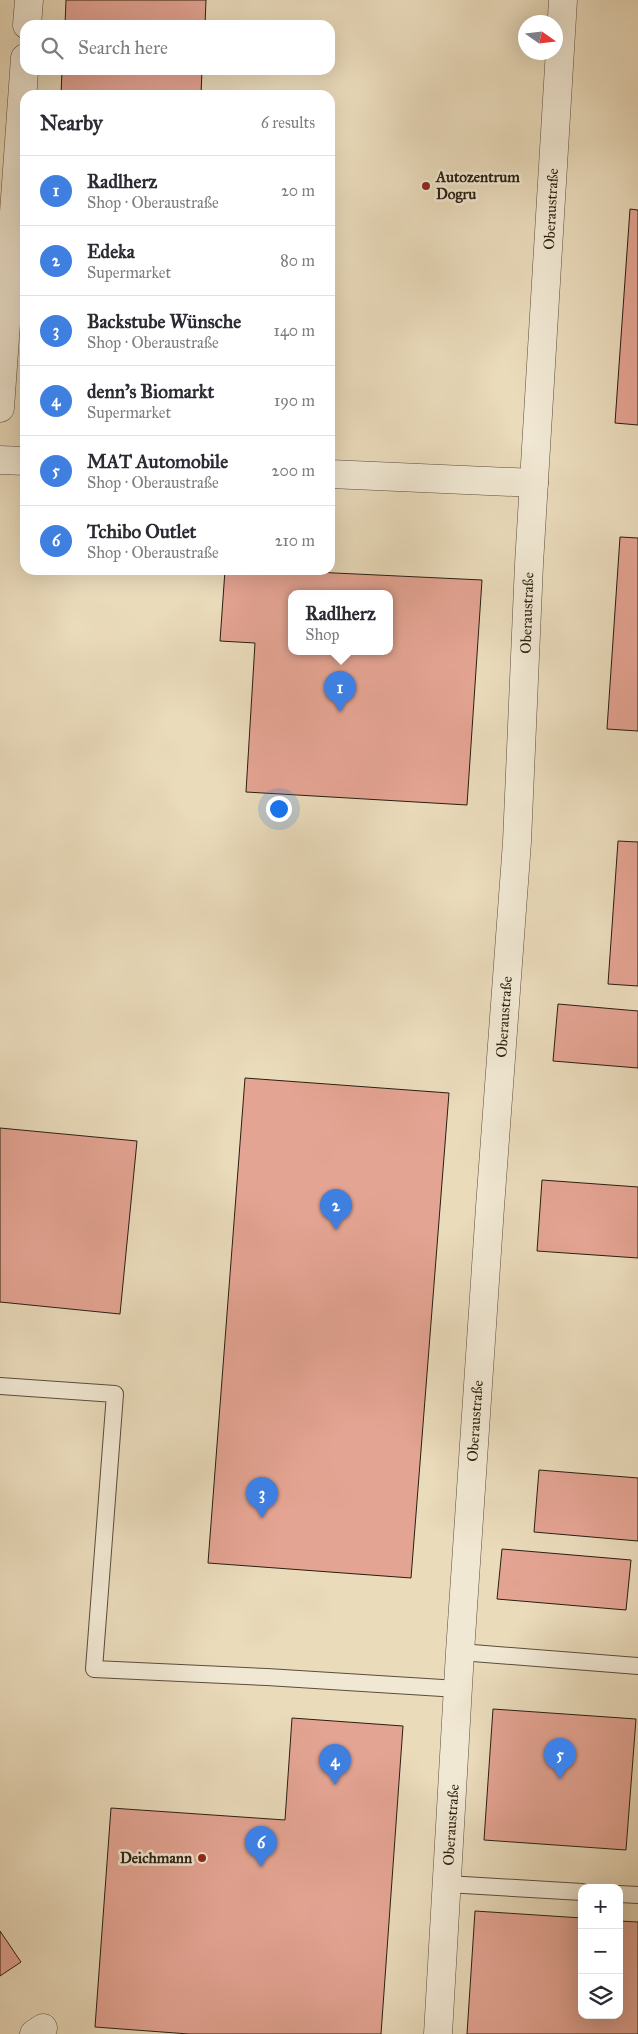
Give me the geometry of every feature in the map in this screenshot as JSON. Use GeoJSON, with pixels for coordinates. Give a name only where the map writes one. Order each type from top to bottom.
{"type":"FeatureCollection","features":[{"type":"Feature","properties":{"kind":"street"},"geometry":{"type":"LineString","coordinates":[[27,20],[29,0]]}},
{"type":"Feature","properties":{"kind":"street","name":"Oberaustraße"},"geometry":{"type":"LineString","coordinates":[[438,2034],[460,1652],[517,842],[534,483],[563,0]]}},
{"type":"Feature","properties":{"kind":"street"},"geometry":{"type":"LineString","coordinates":[[23,90],[24,75]]}},
{"type":"Feature","properties":{"kind":"street"},"geometry":{"type":"LineString","coordinates":[[0,408],[20,128]]}},
{"type":"Feature","properties":{"kind":"street"},"geometry":{"type":"LineString","coordinates":[[0,460],[20,461]]}},
{"type":"Feature","properties":{"kind":"street"},"geometry":{"type":"LineString","coordinates":[[335,474],[534,483]]}},
{"type":"Feature","properties":{"kind":"lane"},"geometry":{"type":"LineString","coordinates":[[0,1386],[115,1394],[94,1669],[267,1677],[458,1689]]}},
{"type":"Feature","properties":{"kind":"lane"},"geometry":{"type":"LineString","coordinates":[[460,1652],[638,1666]]}},
{"type":"Feature","properties":{"kind":"lane"},"geometry":{"type":"LineString","coordinates":[[447,1884],[578,1892]]}},
{"type":"Feature","properties":{"kind":"lane"},"geometry":{"type":"LineString","coordinates":[[623,1894],[638,1895]]}},
{"type":"Feature","properties":{"kind":"building"},"geometry":{"type":"Polygon","coordinates":[[[66,0],[206,0],[205,20],[65,20],[66,0]]]}},
{"type":"Feature","properties":{"kind":"building"},"geometry":{"type":"Polygon","coordinates":[[[62,75],[202,75],[201,90],[61,90],[62,75]]]}},
{"type":"Feature","properties":{"kind":"building"},"geometry":{"type":"Polygon","coordinates":[[[630,209],[638,210],[638,425],[615,423],[630,209]]]}},
{"type":"Feature","properties":{"kind":"building"},"geometry":{"type":"Polygon","coordinates":[[[620,537],[638,538],[638,731],[607,729],[620,537]]]}},
{"type":"Feature","properties":{"kind":"building"},"geometry":{"type":"Polygon","coordinates":[[[335,573],[482,580],[467,805],[246,792],[255,643],[220,641],[225,575],[335,575],[335,573]]]}},
{"type":"Feature","properties":{"kind":"building"},"geometry":{"type":"Polygon","coordinates":[[[618,841],[638,842],[638,986],[608,984],[618,841]]]}},
{"type":"Feature","properties":{"kind":"building"},"geometry":{"type":"Polygon","coordinates":[[[558,1004],[638,1011],[638,1068],[553,1061],[558,1004]]]}},
{"type":"Feature","properties":{"kind":"building"},"geometry":{"type":"Polygon","coordinates":[[[245,1078],[449,1093],[411,1578],[208,1563],[245,1078]]]}},
{"type":"Feature","properties":{"kind":"building"},"geometry":{"type":"Polygon","coordinates":[[[0,1128],[137,1141],[120,1314],[0,1302],[0,1128]]]}},
{"type":"Feature","properties":{"kind":"building"},"geometry":{"type":"Polygon","coordinates":[[[542,1180],[638,1187],[638,1258],[537,1251],[542,1180]]]}},
{"type":"Feature","properties":{"kind":"building"},"geometry":{"type":"Polygon","coordinates":[[[539,1470],[638,1478],[638,1541],[534,1532],[539,1470]]]}},
{"type":"Feature","properties":{"kind":"building"},"geometry":{"type":"Polygon","coordinates":[[[502,1549],[631,1560],[626,1610],[497,1599],[502,1549]]]}},
{"type":"Feature","properties":{"kind":"building"},"geometry":{"type":"Polygon","coordinates":[[[493,1709],[636,1719],[626,1850],[484,1840],[493,1709]]]}},
{"type":"Feature","properties":{"kind":"building"},"geometry":{"type":"Polygon","coordinates":[[[292,1718],[403,1726],[381,2034],[189,2034],[95,2027],[111,1808],[285,1820],[292,1718]]]}},
{"type":"Feature","properties":{"kind":"building"},"geometry":{"type":"Polygon","coordinates":[[[475,1911],[578,1918],[578,2019],[623,2019],[623,1921],[638,1922],[638,2034],[467,2034],[475,1911]]]}},
{"type":"Feature","properties":{"kind":"building"},"geometry":{"type":"Polygon","coordinates":[[[0,1931],[21,1962],[0,1976],[0,1931]]]}},
{"type":"Feature","properties":{"kind":"place","name":"Autozentrum Dogru"},"geometry":{"type":"Point","coordinates":[426,186]}},
{"type":"Feature","properties":{"kind":"place","name":"Radlherz"},"geometry":{"type":"Point","coordinates":[340,712]}},
{"type":"Feature","properties":{"kind":"place","name":"Edeka"},"geometry":{"type":"Point","coordinates":[336,1230]}},
{"type":"Feature","properties":{"kind":"place","name":"Backstube Wünsche"},"geometry":{"type":"Point","coordinates":[262,1518]}},
{"type":"Feature","properties":{"kind":"place","name":"MAT Automobile"},"geometry":{"type":"Point","coordinates":[560,1779]}},
{"type":"Feature","properties":{"kind":"place","name":"denn's Biomarkt"},"geometry":{"type":"Point","coordinates":[335,1785]}},
{"type":"Feature","properties":{"kind":"place","name":"Deichmann"},"geometry":{"type":"Point","coordinates":[202,1858]}},
{"type":"Feature","properties":{"kind":"place","name":"Tchibo Outlet"},"geometry":{"type":"Point","coordinates":[261,1867]}}]}
